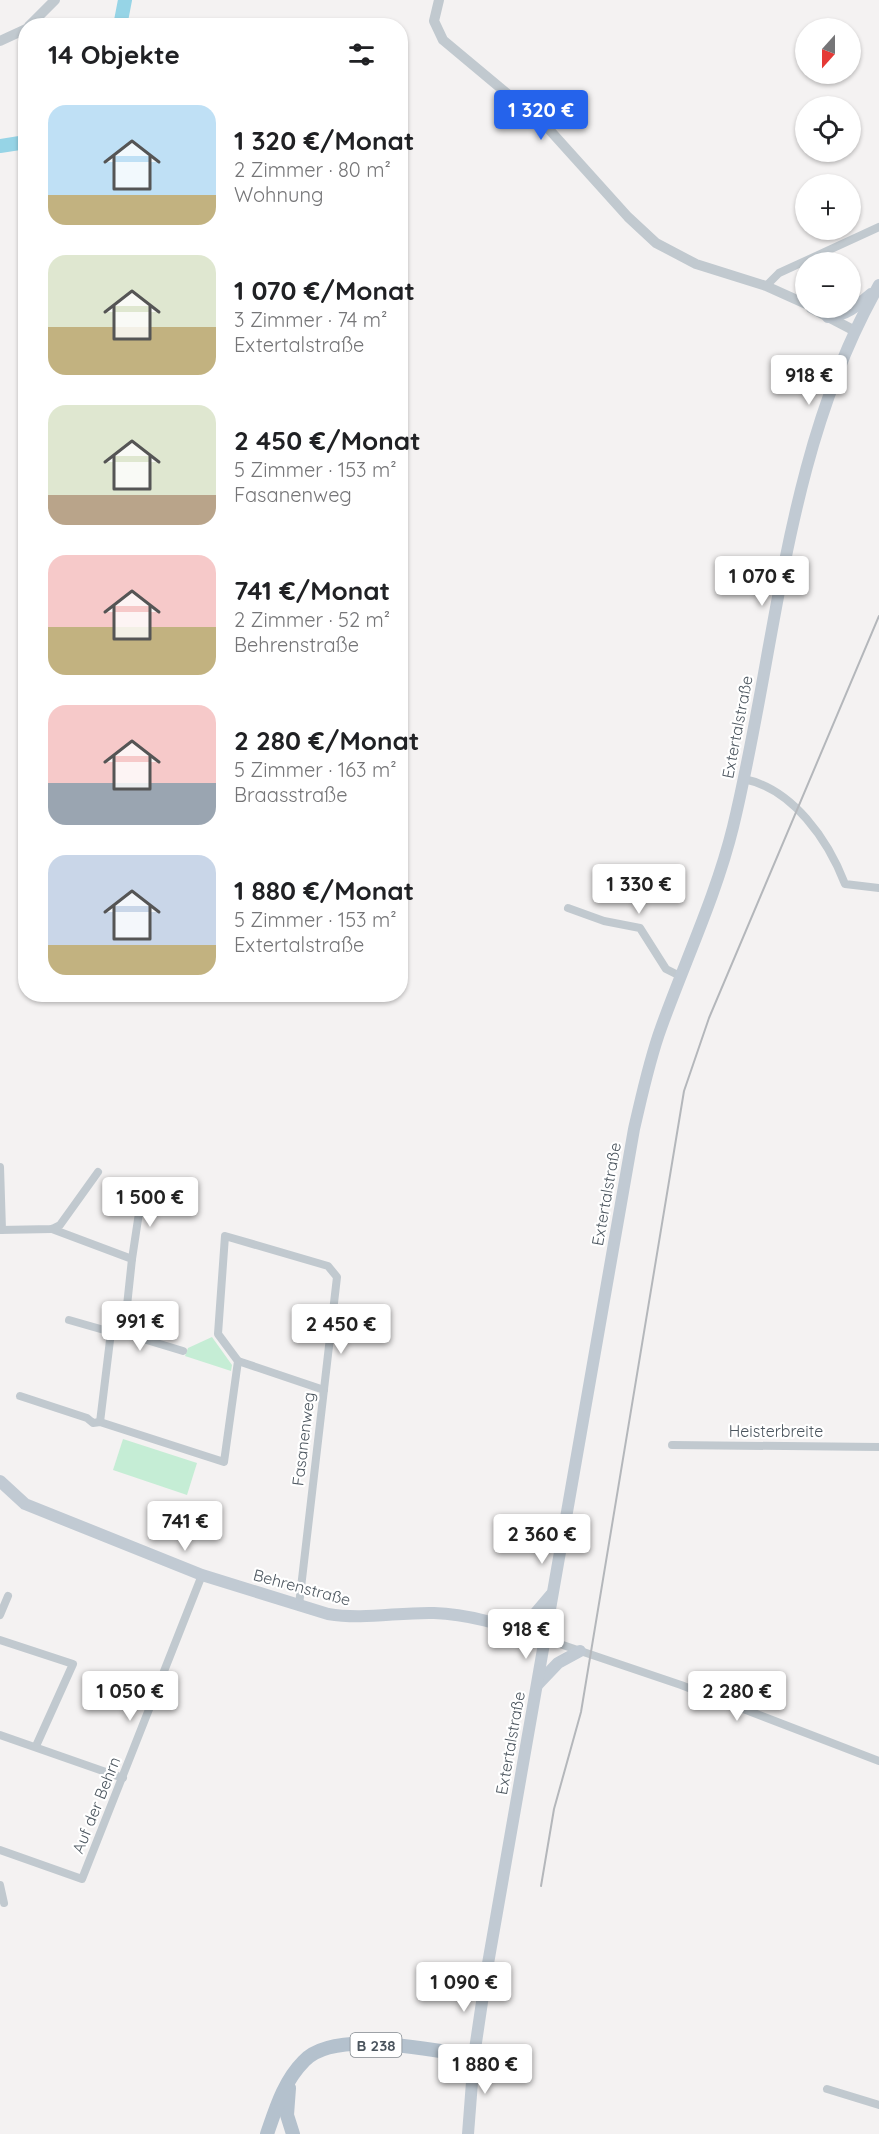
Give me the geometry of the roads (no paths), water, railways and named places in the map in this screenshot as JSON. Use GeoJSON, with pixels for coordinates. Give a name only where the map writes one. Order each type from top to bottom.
{"type":"FeatureCollection","features":[{"type":"Feature","properties":{"kind":"main road"},"geometry":{"type":"LineString","coordinates":[[861,302],[878,287]]}},
{"type":"Feature","properties":{"kind":"main road","name":"Extertalstraße"},"geometry":{"type":"LineString","coordinates":[[468,2134],[474,2056],[634,1129],[650,1063],[718,877],[744,779],[801,491],[824,410],[855,332],[878,287]]}},
{"type":"Feature","properties":{"kind":"main road","name":"Behrenstraße"},"geometry":{"type":"LineString","coordinates":[[0,1481],[25,1504],[202,1575],[299,1605],[350,1618],[452,1614],[545,1639]]}},
{"type":"Feature","properties":{"kind":"main road"},"geometry":{"type":"LineString","coordinates":[[511,1628],[534,1615],[552,1594]]}},
{"type":"Feature","properties":{"kind":"main road"},"geometry":{"type":"LineString","coordinates":[[537,1685],[555,1665],[580,1651]]}},
{"type":"Feature","properties":{"kind":"main road","name":"B 238"},"geometry":{"type":"LineString","coordinates":[[267,2134],[280,2097],[291,2078],[311,2055],[331,2045],[344,2043],[474,2056]]}},
{"type":"Feature","properties":{"kind":"main road"},"geometry":{"type":"LineString","coordinates":[[291,2078],[287,2115],[293,2134]]}},
{"type":"Feature","properties":{"kind":"street"},"geometry":{"type":"LineString","coordinates":[[37,18],[55,0]]}},
{"type":"Feature","properties":{"kind":"street"},"geometry":{"type":"LineString","coordinates":[[439,0],[434,21],[443,40],[546,126],[641,230],[676,256],[766,286],[795,299]]}},
{"type":"Feature","properties":{"kind":"street"},"geometry":{"type":"LineString","coordinates":[[0,41],[18,32]]}},
{"type":"Feature","properties":{"kind":"street"},"geometry":{"type":"LineString","coordinates":[[766,286],[779,273],[879,227]]}},
{"type":"Feature","properties":{"kind":"street"},"geometry":{"type":"LineString","coordinates":[[830,318],[855,332]]}},
{"type":"Feature","properties":{"kind":"street"},"geometry":{"type":"LineString","coordinates":[[744,779],[770,788],[797,809],[829,850],[846,884],[879,888]]}},
{"type":"Feature","properties":{"kind":"street"},"geometry":{"type":"LineString","coordinates":[[568,908],[604,921],[640,928],[666,969],[680,976]]}},
{"type":"Feature","properties":{"kind":"street"},"geometry":{"type":"LineString","coordinates":[[0,1167],[1,1230],[52,1229],[132,1259]]}},
{"type":"Feature","properties":{"kind":"street"},"geometry":{"type":"LineString","coordinates":[[52,1229],[60,1225],[98,1172]]}},
{"type":"Feature","properties":{"kind":"street"},"geometry":{"type":"LineString","coordinates":[[100,1422],[111,1332],[126,1315],[142,1193]]}},
{"type":"Feature","properties":{"kind":"street","name":"Fasanenweg"},"geometry":{"type":"LineString","coordinates":[[238,1362],[218,1334],[225,1236],[328,1266],[337,1277],[299,1605]]}},
{"type":"Feature","properties":{"kind":"street"},"geometry":{"type":"LineString","coordinates":[[126,1315],[140,1338],[183,1351]]}},
{"type":"Feature","properties":{"kind":"street"},"geometry":{"type":"LineString","coordinates":[[69,1320],[111,1332]]}},
{"type":"Feature","properties":{"kind":"street"},"geometry":{"type":"LineString","coordinates":[[20,1396],[87,1418],[93,1423],[100,1422],[224,1462],[238,1362],[324,1390]]}},
{"type":"Feature","properties":{"kind":"street","name":"Heisterbreite"},"geometry":{"type":"LineString","coordinates":[[672,1445],[879,1447]]}},
{"type":"Feature","properties":{"kind":"street","name":"Auf der Behrn"},"geometry":{"type":"LineString","coordinates":[[0,1850],[82,1879],[202,1575]]}},
{"type":"Feature","properties":{"kind":"street"},"geometry":{"type":"LineString","coordinates":[[0,1615],[8,1596]]}},
{"type":"Feature","properties":{"kind":"street"},"geometry":{"type":"LineString","coordinates":[[545,1639],[879,1761]]}},
{"type":"Feature","properties":{"kind":"street"},"geometry":{"type":"LineString","coordinates":[[0,1640],[73,1664],[36,1746]]}},
{"type":"Feature","properties":{"kind":"street"},"geometry":{"type":"LineString","coordinates":[[0,1735],[123,1778]]}},
{"type":"Feature","properties":{"kind":"street"},"geometry":{"type":"LineString","coordinates":[[0,1885],[4,1903]]}},
{"type":"Feature","properties":{"kind":"street"},"geometry":{"type":"LineString","coordinates":[[827,2089],[879,2105]]}},
{"type":"Feature","properties":{"kind":"waterway"},"geometry":{"type":"LineString","coordinates":[[122,18],[125,0]]}},
{"type":"Feature","properties":{"kind":"waterway"},"geometry":{"type":"LineString","coordinates":[[0,146],[18,143]]}},
{"type":"Feature","properties":{"kind":"railway"},"geometry":{"type":"LineString","coordinates":[[541,1886],[554,1809],[581,1712],[684,1091],[709,1018],[879,616]]}}]}
